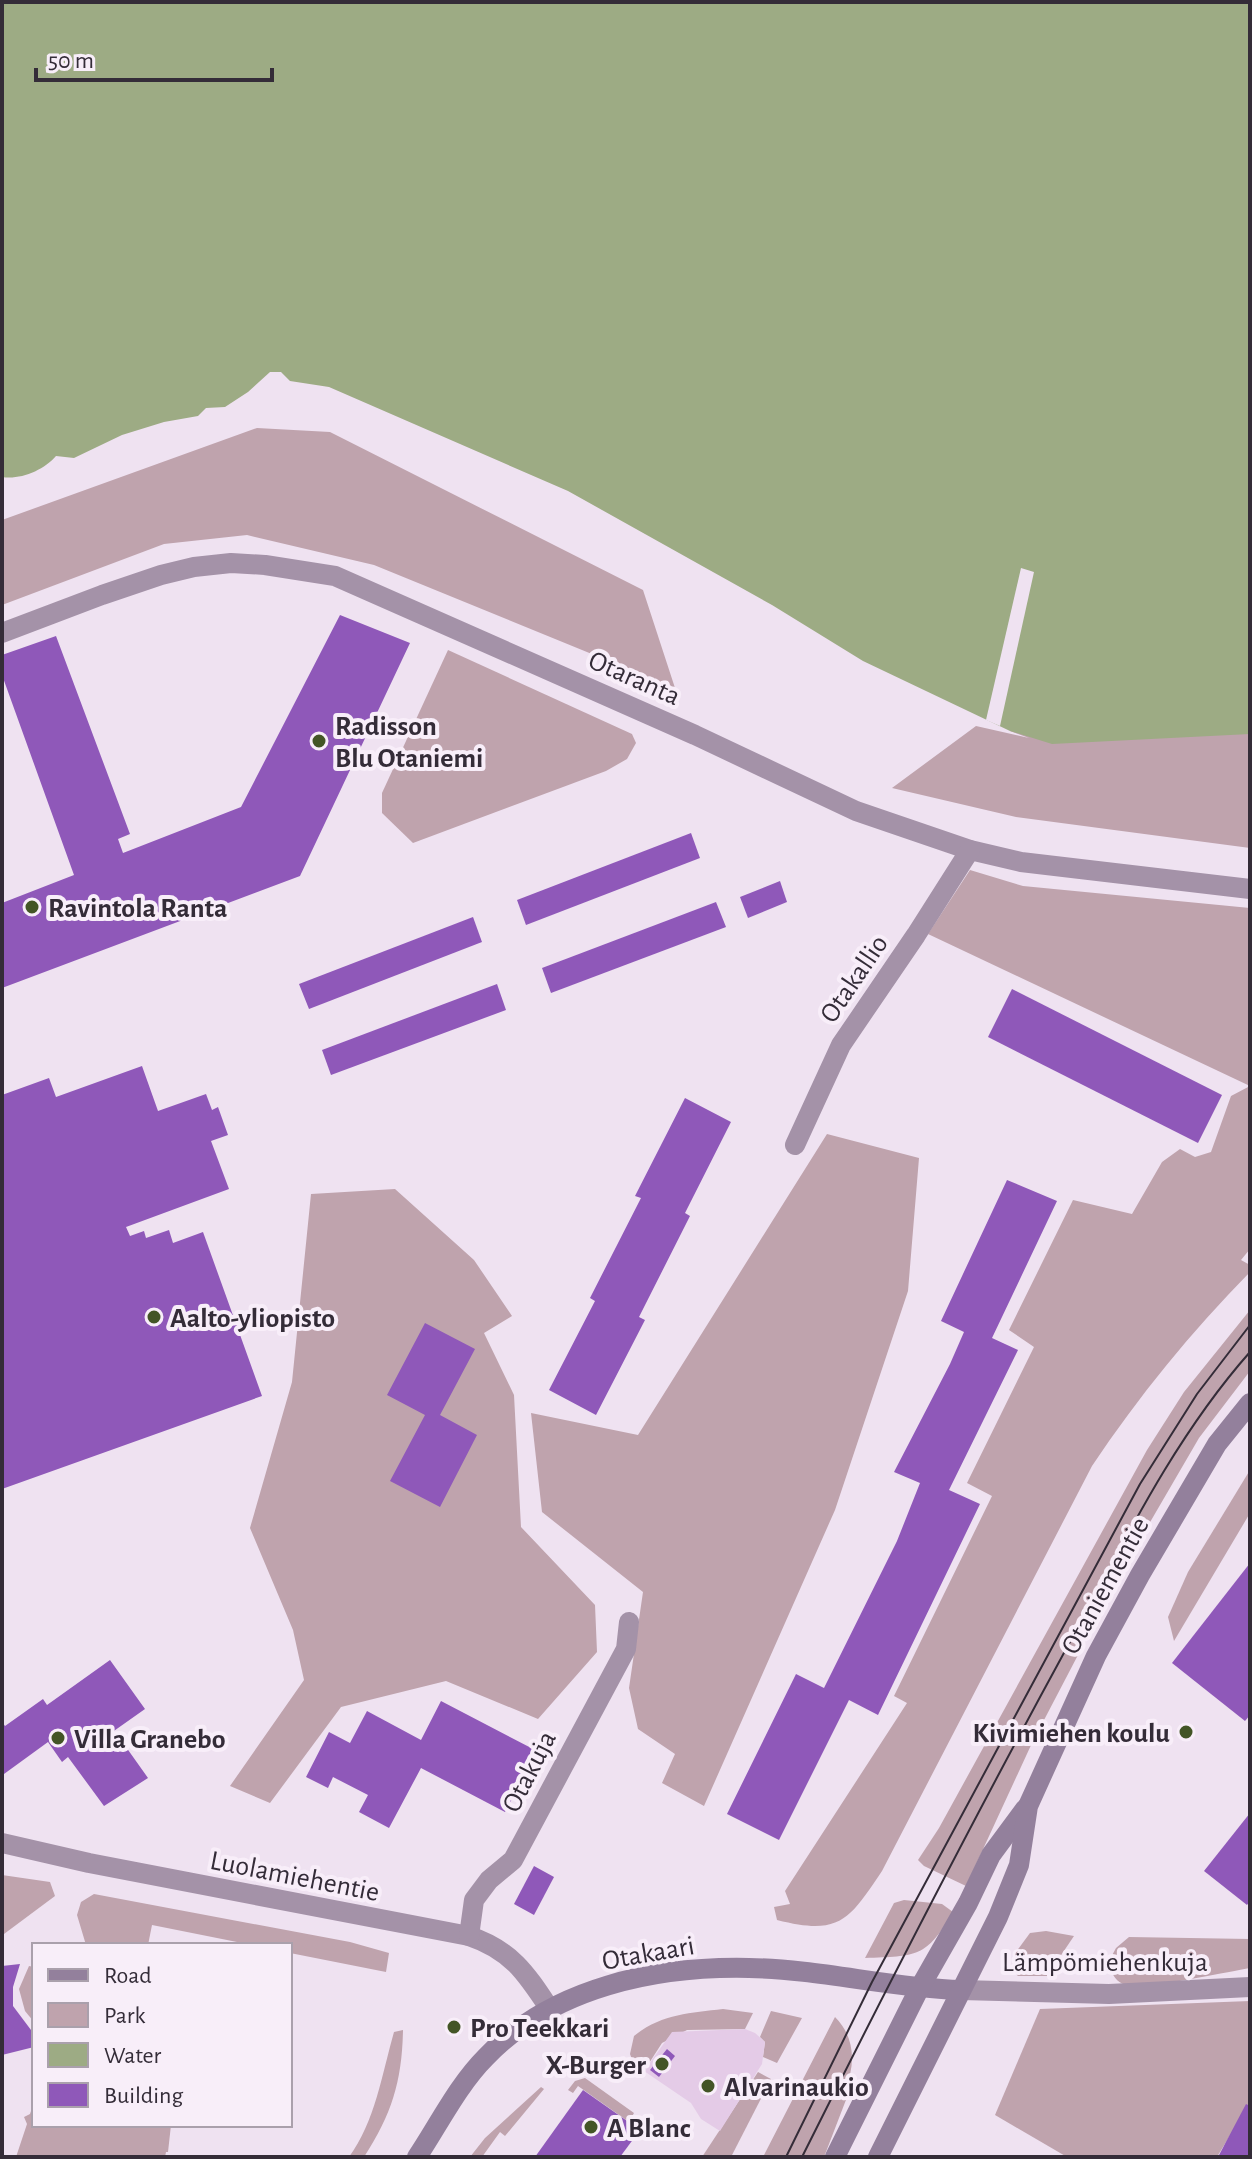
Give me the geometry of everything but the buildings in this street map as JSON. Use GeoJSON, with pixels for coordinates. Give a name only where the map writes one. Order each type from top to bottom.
{"type":"FeatureCollection","features":[{"type":"Feature","properties":{"kind":"street","name":"Otaranta"},"geometry":{"type":"LineString","coordinates":[[2,633],[102,595],[194,567],[231,563],[265,565],[335,576],[681,729],[856,811],[970,850],[1021,862],[1250,889]]}},
{"type":"Feature","properties":{"kind":"street","name":"Otakallio"},"geometry":{"type":"LineString","coordinates":[[795,1145],[841,1045],[970,850]]}},
{"type":"Feature","properties":{"kind":"street","name":"Otaniementie"},"geometry":{"type":"LineString","coordinates":[[835,2157],[919,1989],[968,1903],[991,1855],[1028,1806],[1096,1656],[1140,1575],[1217,1444],[1250,1403]]}},
{"type":"Feature","properties":{"kind":"street","name":"Otakuja"},"geometry":{"type":"LineString","coordinates":[[469,1936],[474,1900],[489,1880],[513,1860],[626,1649],[629,1622]]}},
{"type":"Feature","properties":{"kind":"street","name":"Otaniementie"},"geometry":{"type":"LineString","coordinates":[[878,2157],[998,1917],[1019,1865],[1028,1806]]}},
{"type":"Feature","properties":{"kind":"street","name":"Luolamiehentie"},"geometry":{"type":"LineString","coordinates":[[2,1843],[120,1869],[469,1936],[503,1950],[514,1960],[549,2008]]}},
{"type":"Feature","properties":{"kind":"street","name":"Otakaari"},"geometry":{"type":"LineString","coordinates":[[417,2157],[484,2058],[506,2038],[549,2008],[616,1982],[702,1970],[750,1968],[795,1971],[919,1989],[961,1990]]}},
{"type":"Feature","properties":{"kind":"street","name":"Lämpömiehenkuja"},"geometry":{"type":"LineString","coordinates":[[961,1990],[1109,1994],[1250,1987]]}},
{"type":"Feature","properties":{"kind":"green space"},"geometry":{"type":"Polygon","coordinates":[[[257,428],[330,432],[643,590],[675,688],[374,565],[247,535],[164,544],[2,605],[2,520],[257,428]]]}},
{"type":"Feature","properties":{"kind":"green space"},"geometry":{"type":"Polygon","coordinates":[[[448,650],[632,734],[636,743],[627,759],[606,771],[413,843],[382,813],[382,793],[448,650]]]}},
{"type":"Feature","properties":{"kind":"green space"},"geometry":{"type":"Polygon","coordinates":[[[976,726],[1029,738],[1010,731],[1250,733],[1250,848],[1016,817],[892,788],[976,726]]]}},
{"type":"Feature","properties":{"kind":"green space"},"geometry":{"type":"Polygon","coordinates":[[[970,870],[1023,886],[1250,908],[1250,1086],[928,934],[970,870]]]}},
{"type":"Feature","properties":{"kind":"green space"},"geometry":{"type":"Polygon","coordinates":[[[1250,1086],[1250,1249],[1241,1260],[1250,1265],[1250,1272],[1166,1365],[1092,1466],[882,1871],[861,1902],[841,1920],[829,1924],[815,1926],[777,1920],[774,1907],[790,1904],[785,1891],[907,1703],[894,1696],[992,1496],[967,1483],[1034,1347],[1009,1330],[1073,1200],[1132,1214],[1162,1162],[1180,1149],[1195,1157],[1211,1152],[1231,1096],[1250,1086]]]}},
{"type":"Feature","properties":{"kind":"green space"},"geometry":{"type":"Polygon","coordinates":[[[827,1134],[919,1158],[908,1291],[835,1510],[704,1806],[662,1783],[675,1754],[638,1729],[629,1688],[643,1592],[542,1512],[531,1413],[638,1435],[827,1134]]]}},
{"type":"Feature","properties":{"kind":"green space"},"geometry":{"type":"Polygon","coordinates":[[[395,1189],[474,1260],[512,1316],[484,1333],[514,1395],[521,1527],[595,1605],[597,1652],[538,1719],[446,1681],[341,1707],[270,1803],[230,1786],[304,1680],[293,1630],[250,1528],[292,1382],[311,1194],[395,1189]]]}},
{"type":"Feature","properties":{"kind":"green space"},"geometry":{"type":"Polygon","coordinates":[[[1250,1310],[1250,1371],[1199,1438],[1124,1567],[1032,1743],[966,1886],[924,1866],[918,1860],[939,1828],[1147,1450],[1184,1392],[1250,1310]]]}},
{"type":"Feature","properties":{"kind":"green space"},"geometry":{"type":"Polygon","coordinates":[[[1250,1470],[1250,1513],[1174,1641],[1168,1617],[1188,1572],[1250,1470]]]}},
{"type":"Feature","properties":{"kind":"green space"},"geometry":{"type":"Polygon","coordinates":[[[2,1875],[50,1882],[55,1896],[4,1934],[2,1934],[2,1875]]]}},
{"type":"Feature","properties":{"kind":"green space"},"geometry":{"type":"Polygon","coordinates":[[[94,1894],[350,1942],[389,1953],[386,1972],[292,1953],[292,1943],[242,1943],[152,1925],[148,1943],[85,1943],[77,1915],[81,1902],[94,1894]]]}},
{"type":"Feature","properties":{"kind":"green space"},"geometry":{"type":"Polygon","coordinates":[[[904,1900],[942,1904],[953,1912],[935,1938],[918,1952],[865,1958],[894,1903],[904,1900]]]}},
{"type":"Feature","properties":{"kind":"green space"},"geometry":{"type":"Polygon","coordinates":[[[1046,1931],[1074,1936],[1047,1976],[1018,1976],[1011,1970],[1016,1952],[1030,1933],[1046,1931]]]}},
{"type":"Feature","properties":{"kind":"green space"},"geometry":{"type":"Polygon","coordinates":[[[1129,1937],[1250,1939],[1250,1968],[1165,1983],[1123,1984],[1115,1978],[1108,1963],[1116,1948],[1129,1937]]]}},
{"type":"Feature","properties":{"kind":"green space"},"geometry":{"type":"Polygon","coordinates":[[[29,1966],[32,1967],[32,2020],[25,2011],[19,1989],[29,1966]]]}},
{"type":"Feature","properties":{"kind":"green space"},"geometry":{"type":"Polygon","coordinates":[[[1250,2001],[1250,2102],[1217,2157],[1067,2157],[995,2115],[1040,2009],[1250,2001]]]}},
{"type":"Feature","properties":{"kind":"green space"},"geometry":{"type":"Polygon","coordinates":[[[723,2009],[753,2013],[745,2029],[687,2030],[662,2043],[644,2071],[634,2065],[630,2054],[634,2036],[644,2029],[676,2016],[723,2009]]]}},
{"type":"Feature","properties":{"kind":"green space"},"geometry":{"type":"Polygon","coordinates":[[[771,2011],[802,2018],[777,2063],[763,2057],[765,2042],[760,2037],[771,2011]]]}},
{"type":"Feature","properties":{"kind":"green space"},"geometry":{"type":"Polygon","coordinates":[[[835,2017],[847,2033],[852,2061],[845,2090],[849,2092],[824,2157],[763,2157],[835,2017]]]}},
{"type":"Feature","properties":{"kind":"green space"},"geometry":{"type":"Polygon","coordinates":[[[403,2030],[398,2081],[382,2126],[364,2157],[349,2157],[372,2113],[394,2032],[403,2030]]]}},
{"type":"Feature","properties":{"kind":"green space"},"geometry":{"type":"Polygon","coordinates":[[[758,2072],[771,2079],[731,2157],[702,2157],[758,2072]]]}},
{"type":"Feature","properties":{"kind":"green space"},"geometry":{"type":"Polygon","coordinates":[[[585,2078],[634,2113],[629,2122],[578,2086],[573,2093],[568,2090],[575,2081],[585,2078]]]}},
{"type":"Feature","properties":{"kind":"green space"},"geometry":{"type":"Polygon","coordinates":[[[541,2087],[544,2089],[505,2136],[500,2132],[482,2157],[470,2157],[485,2138],[541,2087]]]}},
{"type":"Feature","properties":{"kind":"green space"},"geometry":{"type":"Polygon","coordinates":[[[32,2108],[32,2127],[171,2127],[168,2152],[165,2157],[16,2157],[27,2124],[24,2117],[30,2114],[32,2108]]]}},
{"type":"Feature","properties":{"kind":"shaded area","name":"Alvarinaukio"},"geometry":{"type":"Polygon","coordinates":[[[745,2029],[765,2042],[762,2064],[720,2131],[701,2119],[691,2103],[644,2071],[672,2032],[745,2029]]]}},
{"type":"Feature","properties":{"kind":"water"},"geometry":{"type":"Polygon","coordinates":[[[2,2],[1250,2],[1250,734],[1052,744],[1010,731],[863,661],[772,605],[568,491],[329,387],[290,381],[281,372],[270,372],[225,407],[206,408],[198,416],[164,422],[122,435],[74,458],[56,456],[32,473],[2,477],[2,2]]]}},
{"type":"Feature","properties":{"kind":"pier"},"geometry":{"type":"Polygon","coordinates":[[[1021,568],[1034,572],[1000,726],[986,720],[1021,568]]]}},
{"type":"Feature","properties":{"kind":"tram line"},"geometry":{"type":"LineString","coordinates":[[786,2157],[872,1982],[1140,1484],[1197,1394],[1250,1325]]}},
{"type":"Feature","properties":{"kind":"tram line"},"geometry":{"type":"LineString","coordinates":[[802,2157],[964,1840],[1149,1496],[1196,1421],[1250,1352]]}},
{"type":"Feature","properties":{"kind":"place","name":"Radisson Blu Otaniemi"},"geometry":{"type":"Point","coordinates":[319,741]}},
{"type":"Feature","properties":{"kind":"place","name":"Ravintola Ranta"},"geometry":{"type":"Point","coordinates":[32,907]}},
{"type":"Feature","properties":{"kind":"place","name":"Aalto-yliopisto"},"geometry":{"type":"Point","coordinates":[154,1317]}},
{"type":"Feature","properties":{"kind":"place","name":"Kivimiehen koulu"},"geometry":{"type":"Point","coordinates":[1186,1732]}},
{"type":"Feature","properties":{"kind":"place","name":"Villa Granebo"},"geometry":{"type":"Point","coordinates":[58,1738]}},
{"type":"Feature","properties":{"kind":"place","name":"Pro Teekkari"},"geometry":{"type":"Point","coordinates":[454,2027]}},
{"type":"Feature","properties":{"kind":"place","name":"X-Burger"},"geometry":{"type":"Point","coordinates":[662,2064]}},
{"type":"Feature","properties":{"kind":"place","name":"Alvarinaukio"},"geometry":{"type":"Point","coordinates":[708,2086]}},
{"type":"Feature","properties":{"kind":"place","name":"A Blanc"},"geometry":{"type":"Point","coordinates":[591,2127]}}]}
